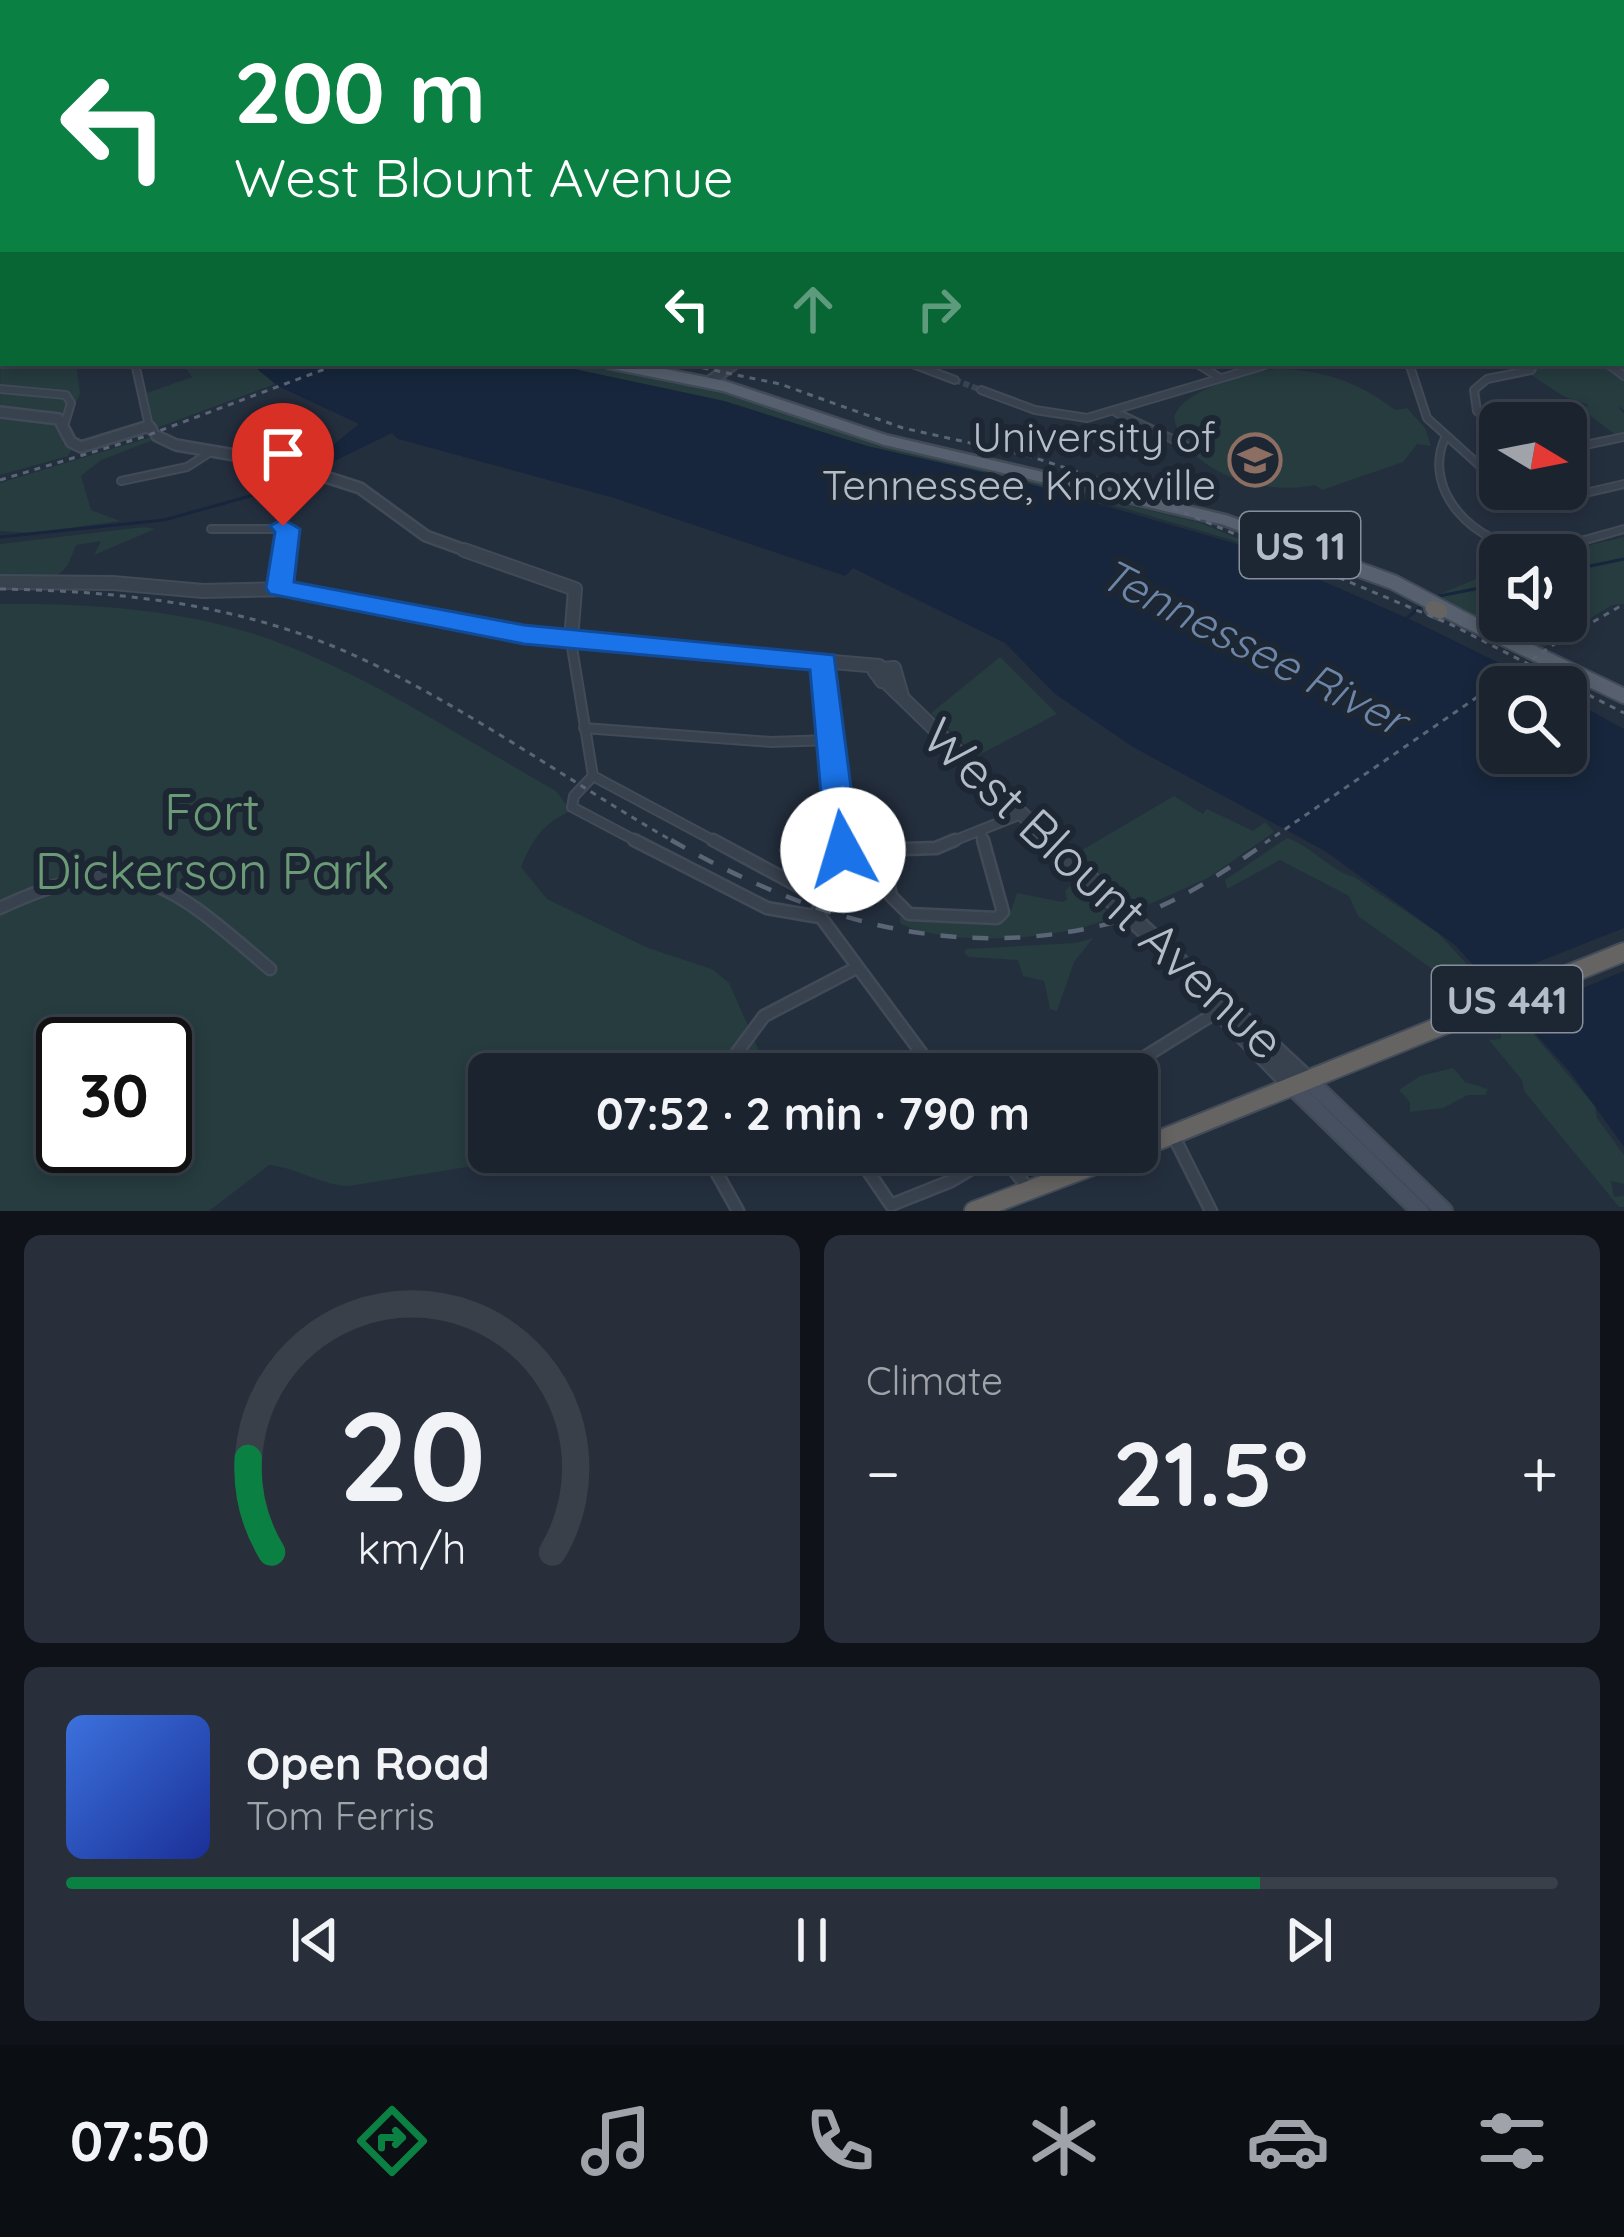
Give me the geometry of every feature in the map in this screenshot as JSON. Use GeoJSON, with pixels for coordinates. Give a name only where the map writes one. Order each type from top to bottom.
{"type":"FeatureCollection","features":[{"type":"Feature","properties":{"kind":"highway","name":"US 441"},"geometry":{"type":"LineString","coordinates":[[1158,1139],[1624,952]]}},
{"type":"Feature","properties":{"kind":"highway","name":"US 441"},"geometry":{"type":"LineString","coordinates":[[974,1211],[1076,1173]]}},
{"type":"Feature","properties":{"kind":"main road","name":"US 11"},"geometry":{"type":"LineString","coordinates":[[627,366],[712,380]]}},
{"type":"Feature","properties":{"kind":"main road","name":"US 11"},"geometry":{"type":"LineString","coordinates":[[654,366],[712,380],[885,440],[1274,535],[1411,594],[1624,699]]}},
{"type":"Feature","properties":{"kind":"main road"},"geometry":{"type":"LineString","coordinates":[[1299,1083],[1420,1211]]}},
{"type":"Feature","properties":{"kind":"main road"},"geometry":{"type":"LineString","coordinates":[[1299,1083],[1444,1211]]}},
{"type":"Feature","properties":{"kind":"street"},"geometry":{"type":"LineString","coordinates":[[136,366],[152,431],[169,444],[282,463],[359,488],[426,536],[575,589],[571,640],[593,776]]}},
{"type":"Feature","properties":{"kind":"street"},"geometry":{"type":"LineString","coordinates":[[712,380],[731,366]]}},
{"type":"Feature","properties":{"kind":"street"},"geometry":{"type":"LineString","coordinates":[[918,366],[955,380]]}},
{"type":"Feature","properties":{"kind":"street"},"geometry":{"type":"LineString","coordinates":[[1201,366],[1220,378]]}},
{"type":"Feature","properties":{"kind":"street"},"geometry":{"type":"LineString","coordinates":[[981,390],[1063,416],[1115,412],[1262,366]]}},
{"type":"Feature","properties":{"kind":"street"},"geometry":{"type":"LineString","coordinates":[[1409,366],[1420,406],[1445,438],[1479,467]]}},
{"type":"Feature","properties":{"kind":"street"},"geometry":{"type":"LineString","coordinates":[[1479,413],[1474,390],[1487,380],[1533,366]]}},
{"type":"Feature","properties":{"kind":"street"},"geometry":{"type":"LineString","coordinates":[[0,389],[66,395],[71,403],[65,423],[71,442],[81,447],[152,431]]}},
{"type":"Feature","properties":{"kind":"street"},"geometry":{"type":"LineString","coordinates":[[0,412],[46,414],[65,423]]}},
{"type":"Feature","properties":{"kind":"street"},"geometry":{"type":"LineString","coordinates":[[1115,412],[1185,445]]}},
{"type":"Feature","properties":{"kind":"street"},"geometry":{"type":"LineString","coordinates":[[1587,445],[1624,437]]}},
{"type":"Feature","properties":{"kind":"street"},"geometry":{"type":"LineString","coordinates":[[1445,438],[1435,460],[1437,481],[1458,511],[1488,540],[1540,550],[1624,529]]}},
{"type":"Feature","properties":{"kind":"street"},"geometry":{"type":"LineString","coordinates":[[121,481],[187,467],[212,452]]}},
{"type":"Feature","properties":{"kind":"street"},"geometry":{"type":"LineString","coordinates":[[1587,493],[1624,484]]}},
{"type":"Feature","properties":{"kind":"street"},"geometry":{"type":"LineString","coordinates":[[211,529],[288,529],[280,588]]}},
{"type":"Feature","properties":{"kind":"street","name":"West Blount Avenue"},"geometry":{"type":"LineString","coordinates":[[0,581],[112,583],[189,591],[280,588],[571,640],[851,665],[884,676],[1299,1083]]}},
{"type":"Feature","properties":{"kind":"street"},"geometry":{"type":"LineString","coordinates":[[824,662],[843,850],[840,877],[820,898],[819,917],[922,1053]]}},
{"type":"Feature","properties":{"kind":"street"},"geometry":{"type":"LineString","coordinates":[[584,728],[768,742],[831,740]]}},
{"type":"Feature","properties":{"kind":"street"},"geometry":{"type":"LineString","coordinates":[[593,776],[820,898]]}},
{"type":"Feature","properties":{"kind":"street"},"geometry":{"type":"LineString","coordinates":[[593,776],[574,796],[573,807],[691,873],[798,919],[819,917]]}},
{"type":"Feature","properties":{"kind":"street"},"geometry":{"type":"LineString","coordinates":[[843,850],[936,848],[1021,814]]}},
{"type":"Feature","properties":{"kind":"street"},"geometry":{"type":"LineString","coordinates":[[882,848],[891,896],[898,906],[927,917],[998,918],[1002,899],[982,832]]}},
{"type":"Feature","properties":{"kind":"street"},"geometry":{"type":"LineString","coordinates":[[0,908],[72,879],[104,873],[146,878],[176,891],[270,969]]}},
{"type":"Feature","properties":{"kind":"street"},"geometry":{"type":"LineString","coordinates":[[737,1053],[764,1016],[856,968]]}},
{"type":"Feature","properties":{"kind":"street"},"geometry":{"type":"LineString","coordinates":[[1151,1053],[1223,1008]]}},
{"type":"Feature","properties":{"kind":"street"},"geometry":{"type":"LineString","coordinates":[[1172,1133],[1211,1211]]}},
{"type":"Feature","properties":{"kind":"street"},"geometry":{"type":"LineString","coordinates":[[716,1173],[738,1211]]}},
{"type":"Feature","properties":{"kind":"street"},"geometry":{"type":"LineString","coordinates":[[869,1173],[891,1205],[963,1173]]}},
{"type":"Feature","properties":{"kind":"street"},"geometry":{"type":"LineString","coordinates":[[1016,1173],[1030,1192]]}},
{"type":"Feature","properties":{"kind":"green space"},"geometry":{"type":"Polygon","coordinates":[[[0,366],[76,366],[80,393],[70,419],[54,413],[0,412],[0,366]]]}},
{"type":"Feature","properties":{"kind":"green space"},"geometry":{"type":"Polygon","coordinates":[[[184,366],[254,366],[275,384],[154,429],[147,393],[192,377],[184,366]]]}},
{"type":"Feature","properties":{"kind":"green space"},"geometry":{"type":"Polygon","coordinates":[[[560,366],[601,366],[726,391],[884,445],[1201,523],[1317,572],[1232,540],[1127,509],[867,446],[724,401],[560,366]]]}},
{"type":"Feature","properties":{"kind":"green space"},"geometry":{"type":"Polygon","coordinates":[[[1536,366],[1608,366],[1624,379],[1624,410],[1617,406],[1624,414],[1624,434],[1616,435],[1587,413],[1587,402],[1563,396],[1528,373],[1536,366]]]}},
{"type":"Feature","properties":{"kind":"green space"},"geometry":{"type":"Polygon","coordinates":[[[1276,369],[1339,379],[1395,410],[1407,408],[1425,428],[1431,446],[1417,444],[1403,462],[1322,490],[1315,485],[1252,484],[1211,467],[1194,454],[1174,418],[1179,408],[1216,385],[1276,369]]]}},
{"type":"Feature","properties":{"kind":"green space"},"geometry":{"type":"Polygon","coordinates":[[[0,415],[43,417],[59,425],[63,444],[72,449],[68,456],[0,475],[0,415]]]}},
{"type":"Feature","properties":{"kind":"green space"},"geometry":{"type":"Polygon","coordinates":[[[153,440],[101,460],[81,476],[91,510],[120,521],[32,533],[0,531],[0,483],[153,440]]]}},
{"type":"Feature","properties":{"kind":"green space"},"geometry":{"type":"Polygon","coordinates":[[[155,529],[94,555],[101,541],[76,545],[68,565],[55,578],[0,577],[0,544],[155,529]]]}},
{"type":"Feature","properties":{"kind":"green space"},"geometry":{"type":"Polygon","coordinates":[[[1624,537],[1624,604],[1612,605],[1587,621],[1587,546],[1624,537]]]}},
{"type":"Feature","properties":{"kind":"green space"},"geometry":{"type":"Polygon","coordinates":[[[1479,578],[1479,619],[1435,596],[1479,578]]]}},
{"type":"Feature","properties":{"kind":"green space","name":"Fort Dickerson Park"},"geometry":{"type":"Polygon","coordinates":[[[0,604],[138,610],[206,621],[272,640],[382,690],[556,791],[571,811],[540,833],[521,867],[547,899],[648,948],[712,969],[729,983],[760,1053],[468,1053],[468,1167],[349,1186],[269,1165],[209,1211],[0,1211],[0,604]]]}},
{"type":"Feature","properties":{"kind":"green space"},"geometry":{"type":"Polygon","coordinates":[[[1521,642],[1552,642],[1538,651],[1521,642]]]}},
{"type":"Feature","properties":{"kind":"green space"},"geometry":{"type":"Polygon","coordinates":[[[1000,657],[1057,714],[977,756],[931,713],[1000,657]]]}},
{"type":"Feature","properties":{"kind":"green space"},"geometry":{"type":"Polygon","coordinates":[[[1174,796],[1203,814],[1207,809],[1253,831],[1265,822],[1274,832],[1208,878],[1134,911],[1077,853],[1174,796]]]}},
{"type":"Feature","properties":{"kind":"green space"},"geometry":{"type":"Polygon","coordinates":[[[1287,838],[1438,933],[1493,987],[1595,1106],[1597,1118],[1624,1155],[1624,1184],[1611,1181],[1614,1197],[1624,1196],[1624,1207],[1619,1207],[1524,1091],[1522,1080],[1489,1040],[1501,1039],[1501,1029],[1467,992],[1450,993],[1435,971],[1358,916],[1349,896],[1280,860],[1227,889],[1225,880],[1287,838]]]}},
{"type":"Feature","properties":{"kind":"green space"},"geometry":{"type":"Polygon","coordinates":[[[1070,886],[1115,916],[1068,931],[1009,938],[923,932],[901,924],[899,917],[994,924],[1009,916],[1017,893],[1062,902],[1070,886]]]}},
{"type":"Feature","properties":{"kind":"green space"},"geometry":{"type":"Polygon","coordinates":[[[1093,938],[1074,962],[1057,1011],[1050,1009],[1044,981],[1023,976],[1018,960],[964,953],[966,949],[1093,938]]]}},
{"type":"Feature","properties":{"kind":"green space"},"geometry":{"type":"Polygon","coordinates":[[[1453,1068],[1465,1082],[1488,1089],[1485,1095],[1468,1095],[1443,1108],[1410,1112],[1410,1102],[1399,1090],[1420,1076],[1453,1068]]]}},
{"type":"Feature","properties":{"kind":"water","name":"Tennessee River"},"geometry":{"type":"Polygon","coordinates":[[[254,366],[560,366],[724,401],[867,446],[1013,479],[1240,545],[1505,666],[1479,666],[1479,774],[1587,774],[1587,709],[1624,729],[1624,1147],[1570,1072],[1455,945],[1325,851],[1133,747],[1055,694],[1005,643],[853,568],[845,576],[614,498],[398,439],[392,433],[314,471],[306,467],[359,424],[278,386],[254,366]]]}},
{"type":"Feature","properties":{"kind":"pier"},"geometry":{"type":"Polygon","coordinates":[[[1624,928],[1624,971],[1512,1017],[1482,984],[1624,928]]]}},
{"type":"Feature","properties":{"kind":"waterway"},"geometry":{"type":"LineString","coordinates":[[0,537],[164,520],[286,486],[301,475]]}},
{"type":"Feature","properties":{"kind":"waterway"},"geometry":{"type":"LineString","coordinates":[[1587,567],[1624,559]]}},
{"type":"Feature","properties":{"kind":"waterway"},"geometry":{"type":"LineString","coordinates":[[1434,597],[1479,588]]}},
{"type":"Feature","properties":{"kind":"waterway"},"geometry":{"type":"LineString","coordinates":[[1406,619],[1421,606]]}},
{"type":"Feature","properties":{"kind":"tunnel"},"geometry":{"type":"LineString","coordinates":[[955,380],[981,390]]}},
{"type":"Feature","properties":{"kind":"railway"},"geometry":{"type":"LineString","coordinates":[[0,480],[143,437],[333,366]]}},
{"type":"Feature","properties":{"kind":"railway"},"geometry":{"type":"LineString","coordinates":[[693,366],[780,384],[903,428],[1029,456],[1118,485],[1452,625],[1527,663]]}},
{"type":"Feature","properties":{"kind":"railway"},"geometry":{"type":"LineString","coordinates":[[0,589],[165,601],[246,618],[325,643],[458,710],[672,840]]}},
{"type":"Feature","properties":{"kind":"railway"},"geometry":{"type":"LineString","coordinates":[[1527,663],[1624,604]]}},
{"type":"Feature","properties":{"kind":"railway"},"geometry":{"type":"LineString","coordinates":[[1265,843],[1527,663]]}},
{"type":"Feature","properties":{"kind":"railway"},"geometry":{"type":"LineString","coordinates":[[1527,663],[1624,713]]}},
{"type":"Feature","properties":{"kind":"railway"},"geometry":{"type":"LineString","coordinates":[[672,840],[780,894],[835,913],[891,928],[1006,938],[1066,932],[1145,913],[1201,885],[1270,840]]}},
{"type":"Feature","properties":{"kind":"railway"},"geometry":{"type":"LineString","coordinates":[[672,840],[676,843]]}},
{"type":"Feature","properties":{"kind":"place","name":"University of Tennessee, Knoxville"},"geometry":{"type":"Point","coordinates":[1255,460]}},
{"type":"Feature","properties":{"kind":"route"},"geometry":{"type":"LineString","coordinates":[[283,526],[288,529],[280,588],[494,630],[824,662],[843,850]]}}]}
